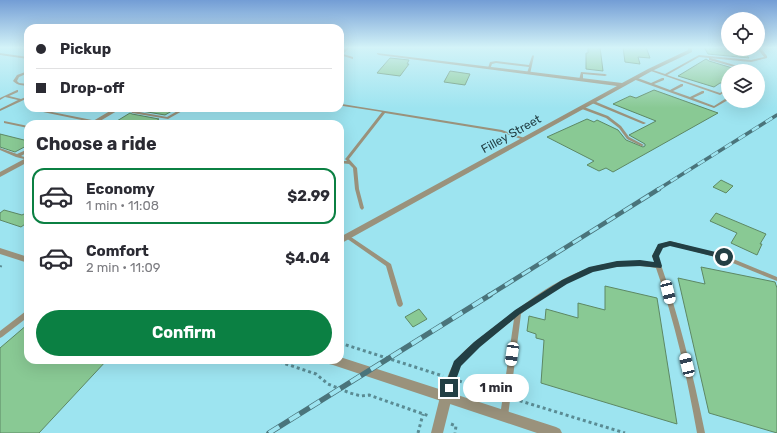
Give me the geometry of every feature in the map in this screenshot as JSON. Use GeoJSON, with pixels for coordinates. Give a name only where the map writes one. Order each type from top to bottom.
{"type":"FeatureCollection","features":[{"type":"Feature","properties":{"kind":"street"},"geometry":{"type":"LineString","coordinates":[[483,67],[622,85]]}},
{"type":"Feature","properties":{"kind":"street","name":"Filley Street"},"geometry":{"type":"LineString","coordinates":[[344,239],[655,67]]}},
{"type":"Feature","properties":{"kind":"street"},"geometry":{"type":"LineString","coordinates":[[98,120],[113,112]]}},
{"type":"Feature","properties":{"kind":"street"},"geometry":{"type":"LineString","coordinates":[[0,175],[4,171],[24,161]]}},
{"type":"Feature","properties":{"kind":"street"},"geometry":{"type":"LineString","coordinates":[[0,251],[24,259]]}},
{"type":"Feature","properties":{"kind":"street"},"geometry":{"type":"LineString","coordinates":[[344,364],[556,433]]}},
{"type":"Feature","properties":{"kind":"street"},"geometry":{"type":"LineString","coordinates":[[437,433],[446,398]]}},
{"type":"Feature","properties":{"kind":"lane"},"geometry":{"type":"LineString","coordinates":[[529,73],[531,67]]}},
{"type":"Feature","properties":{"kind":"lane"},"geometry":{"type":"LineString","coordinates":[[651,84],[680,67]]}},
{"type":"Feature","properties":{"kind":"lane"},"geometry":{"type":"LineString","coordinates":[[650,70],[664,77],[721,93]]}},
{"type":"Feature","properties":{"kind":"lane"},"geometry":{"type":"LineString","coordinates":[[581,80],[582,73],[604,75]]}},
{"type":"Feature","properties":{"kind":"lane"},"geometry":{"type":"LineString","coordinates":[[24,74],[18,76],[15,81],[18,84],[24,85]]}},
{"type":"Feature","properties":{"kind":"lane"},"geometry":{"type":"LineString","coordinates":[[634,78],[714,107],[721,103]]}},
{"type":"Feature","properties":{"kind":"lane"},"geometry":{"type":"LineString","coordinates":[[671,91],[682,85]]}},
{"type":"Feature","properties":{"kind":"lane"},"geometry":{"type":"LineString","coordinates":[[0,99],[17,91]]}},
{"type":"Feature","properties":{"kind":"lane"},"geometry":{"type":"LineString","coordinates":[[691,98],[704,92]]}},
{"type":"Feature","properties":{"kind":"lane"},"geometry":{"type":"LineString","coordinates":[[6,96],[22,100]]}},
{"type":"Feature","properties":{"kind":"lane"},"geometry":{"type":"LineString","coordinates":[[0,110],[22,100]]}},
{"type":"Feature","properties":{"kind":"lane"},"geometry":{"type":"LineString","coordinates":[[593,102],[644,123]]}},
{"type":"Feature","properties":{"kind":"lane"},"geometry":{"type":"LineString","coordinates":[[344,105],[502,131],[525,139]]}},
{"type":"Feature","properties":{"kind":"lane"},"geometry":{"type":"LineString","coordinates":[[583,108],[607,117],[620,127],[628,138],[642,145]]}},
{"type":"Feature","properties":{"kind":"lane"},"geometry":{"type":"LineString","coordinates":[[47,112],[80,120]]}},
{"type":"Feature","properties":{"kind":"lane"},"geometry":{"type":"LineString","coordinates":[[132,112],[165,118],[171,117],[179,112]]}},
{"type":"Feature","properties":{"kind":"lane"},"geometry":{"type":"LineString","coordinates":[[362,208],[357,189],[355,168],[347,159],[384,112]]}},
{"type":"Feature","properties":{"kind":"lane"},"geometry":{"type":"LineString","coordinates":[[5,122],[24,127]]}},
{"type":"Feature","properties":{"kind":"lane"},"geometry":{"type":"LineString","coordinates":[[0,149],[24,158]]}},
{"type":"Feature","properties":{"kind":"lane"},"geometry":{"type":"LineString","coordinates":[[17,156],[24,152]]}},
{"type":"Feature","properties":{"kind":"lane"},"geometry":{"type":"LineString","coordinates":[[344,162],[350,162]]}},
{"type":"Feature","properties":{"kind":"lane"},"geometry":{"type":"LineString","coordinates":[[348,237],[389,265],[400,304]]}},
{"type":"Feature","properties":{"kind":"lane"},"geometry":{"type":"LineString","coordinates":[[701,433],[691,380],[668,292],[655,256],[660,246],[670,243],[724,257],[777,280]]}},
{"type":"Feature","properties":{"kind":"lane"},"geometry":{"type":"LineString","coordinates":[[446,398],[457,364],[477,344],[518,312],[565,282],[592,269],[617,264],[640,263],[659,266]]}},
{"type":"Feature","properties":{"kind":"lane"},"geometry":{"type":"LineString","coordinates":[[504,417],[518,312]]}},
{"type":"Feature","properties":{"kind":"lane"},"geometry":{"type":"LineString","coordinates":[[0,335],[24,316]]}},
{"type":"Feature","properties":{"kind":"path"},"geometry":{"type":"LineString","coordinates":[[344,344],[625,433]]}},
{"type":"Feature","properties":{"kind":"path"},"geometry":{"type":"LineString","coordinates":[[286,364],[316,374],[328,384],[350,393],[361,396],[369,395],[456,426],[455,433]]}},
{"type":"Feature","properties":{"kind":"path"},"geometry":{"type":"LineString","coordinates":[[418,433],[423,414]]}},
{"type":"Feature","properties":{"kind":"building"},"geometry":{"type":"Polygon","coordinates":[[[382,67],[407,67],[400,76],[377,73],[382,67]]]}},
{"type":"Feature","properties":{"kind":"building"},"geometry":{"type":"Polygon","coordinates":[[[586,67],[603,67],[603,71],[586,69],[586,67]]]}},
{"type":"Feature","properties":{"kind":"building"},"geometry":{"type":"Polygon","coordinates":[[[692,67],[721,67],[721,83],[714,87],[678,76],[692,67]]]}},
{"type":"Feature","properties":{"kind":"building"},"geometry":{"type":"Polygon","coordinates":[[[450,71],[470,74],[465,85],[444,82],[450,71]]]}},
{"type":"Feature","properties":{"kind":"building"},"geometry":{"type":"Polygon","coordinates":[[[654,90],[718,113],[613,172],[606,168],[599,171],[587,165],[594,161],[547,137],[587,119],[594,122],[597,120],[618,130],[626,140],[643,147],[645,144],[629,135],[656,121],[613,104],[630,96],[636,98],[654,90]]]}},
{"type":"Feature","properties":{"kind":"building"},"geometry":{"type":"Polygon","coordinates":[[[148,112],[170,112],[165,115],[148,112]]]}},
{"type":"Feature","properties":{"kind":"building"},"geometry":{"type":"Polygon","coordinates":[[[130,113],[159,119],[157,120],[119,120],[130,113]]]}},
{"type":"Feature","properties":{"kind":"building"},"geometry":{"type":"Polygon","coordinates":[[[0,134],[24,140],[24,147],[15,152],[0,147],[0,134]]]}},
{"type":"Feature","properties":{"kind":"building"},"geometry":{"type":"Polygon","coordinates":[[[721,180],[733,186],[726,193],[713,187],[721,180]]]}},
{"type":"Feature","properties":{"kind":"building"},"geometry":{"type":"Polygon","coordinates":[[[4,210],[22,215],[24,214],[24,225],[21,227],[0,220],[0,213],[4,210]]]}},
{"type":"Feature","properties":{"kind":"building"},"geometry":{"type":"Polygon","coordinates":[[[716,213],[766,234],[760,244],[762,244],[757,255],[731,243],[737,233],[710,221],[716,213]]]}},
{"type":"Feature","properties":{"kind":"building"},"geometry":{"type":"Polygon","coordinates":[[[701,267],[775,282],[777,288],[777,433],[709,413],[678,278],[705,284],[701,267]]]}},
{"type":"Feature","properties":{"kind":"building"},"geometry":{"type":"Polygon","coordinates":[[[605,286],[657,298],[677,424],[541,383],[544,340],[536,338],[536,334],[527,331],[529,316],[545,320],[546,309],[578,318],[578,303],[605,310],[605,286]]]}},
{"type":"Feature","properties":{"kind":"building"},"geometry":{"type":"Polygon","coordinates":[[[419,309],[427,319],[413,327],[405,317],[419,309]]]}},
{"type":"Feature","properties":{"kind":"building"},"geometry":{"type":"Polygon","coordinates":[[[24,327],[24,364],[103,364],[39,433],[0,433],[0,348],[24,327]]]}},
{"type":"Feature","properties":{"kind":"railway"},"geometry":{"type":"LineString","coordinates":[[657,190],[777,115]]}},
{"type":"Feature","properties":{"kind":"railway"},"geometry":{"type":"LineString","coordinates":[[488,296],[659,189]]}},
{"type":"Feature","properties":{"kind":"railway"},"geometry":{"type":"LineString","coordinates":[[269,433],[490,295]]}},
{"type":"Feature","properties":{"kind":"route"},"geometry":{"type":"LineString","coordinates":[[449,388],[457,364],[477,344],[518,312],[565,282],[592,269],[617,264],[640,263],[659,266],[655,256],[660,246],[670,243],[724,257]]}}]}
